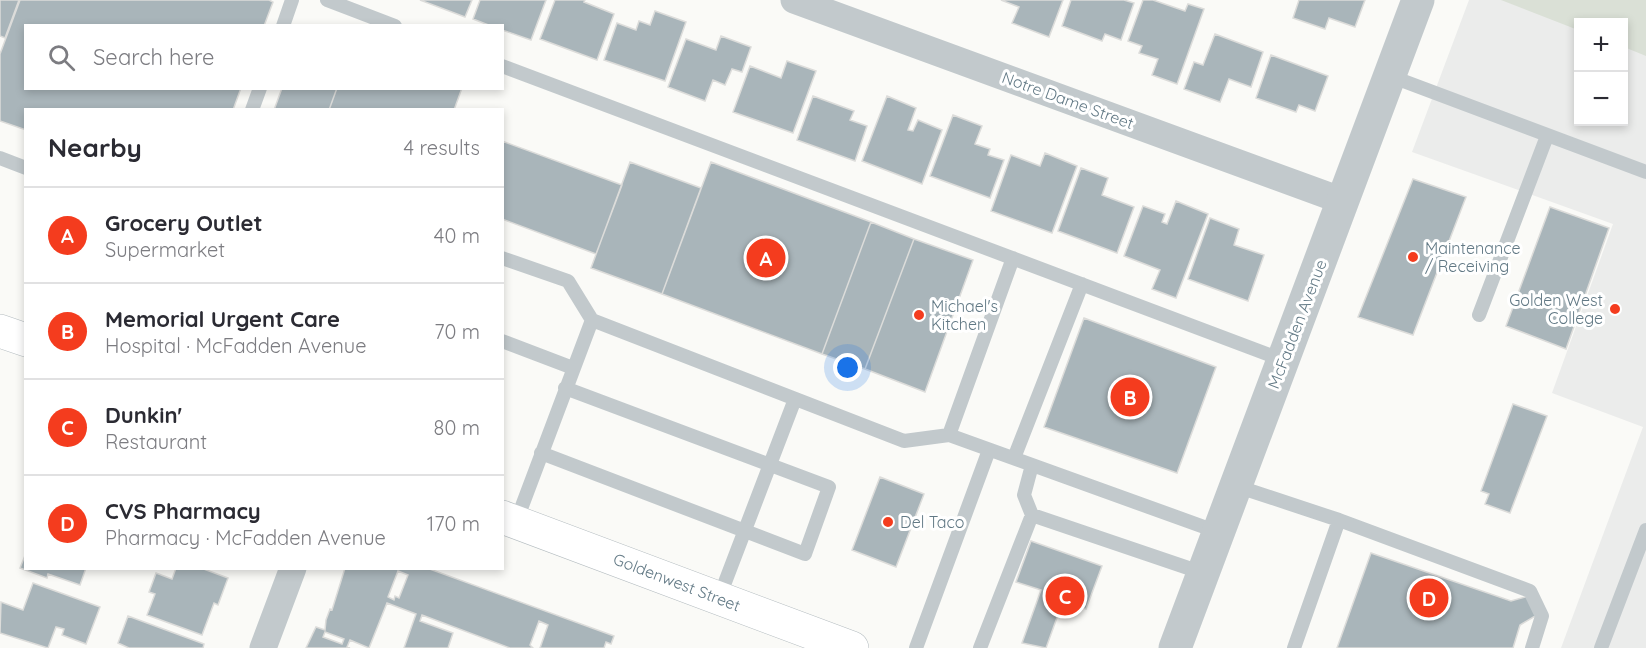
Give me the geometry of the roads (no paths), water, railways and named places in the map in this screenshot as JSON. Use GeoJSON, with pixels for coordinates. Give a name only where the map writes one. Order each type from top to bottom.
{"type":"FeatureCollection","features":[{"type":"Feature","properties":{"kind":"main road"},"geometry":{"type":"LineString","coordinates":[[0,331],[24,339]]}},
{"type":"Feature","properties":{"kind":"main road","name":"Goldenwest Street"},"geometry":{"type":"LineString","coordinates":[[509,520],[852,648]]}},
{"type":"Feature","properties":{"kind":"street","name":"Notre Dame Street"},"geometry":{"type":"LineString","coordinates":[[794,0],[1343,201]]}},
{"type":"Feature","properties":{"kind":"street","name":"McFadden Avenue"},"geometry":{"type":"LineString","coordinates":[[1175,648],[1418,0]]}},
{"type":"Feature","properties":{"kind":"street"},"geometry":{"type":"LineString","coordinates":[[263,648],[292,570]]}},
{"type":"Feature","properties":{"kind":"lane"},"geometry":{"type":"LineString","coordinates":[[284,24],[292,0]]}},
{"type":"Feature","properties":{"kind":"lane"},"geometry":{"type":"LineString","coordinates":[[327,0],[390,24]]}},
{"type":"Feature","properties":{"kind":"lane"},"geometry":{"type":"LineString","coordinates":[[504,67],[1283,360]]}},
{"type":"Feature","properties":{"kind":"lane"},"geometry":{"type":"LineString","coordinates":[[1389,76],[1646,172]]}},
{"type":"Feature","properties":{"kind":"lane"},"geometry":{"type":"LineString","coordinates":[[253,108],[259,90]]}},
{"type":"Feature","properties":{"kind":"lane"},"geometry":{"type":"LineString","coordinates":[[1479,315],[1547,136]]}},
{"type":"Feature","properties":{"kind":"lane"},"geometry":{"type":"LineString","coordinates":[[0,158],[24,167]]}},
{"type":"Feature","properties":{"kind":"lane"},"geometry":{"type":"LineString","coordinates":[[949,435],[1013,258]]}},
{"type":"Feature","properties":{"kind":"lane"},"geometry":{"type":"LineString","coordinates":[[504,259],[568,281],[592,320],[904,441],[949,435],[1218,532]]}},
{"type":"Feature","properties":{"kind":"lane"},"geometry":{"type":"LineString","coordinates":[[1014,458],[1082,284]]}},
{"type":"Feature","properties":{"kind":"lane"},"geometry":{"type":"LineString","coordinates":[[509,520],[541,453],[592,320]]}},
{"type":"Feature","properties":{"kind":"lane"},"geometry":{"type":"LineString","coordinates":[[504,342],[573,368]]}},
{"type":"Feature","properties":{"kind":"lane"},"geometry":{"type":"LineString","coordinates":[[541,453],[805,554],[829,487],[565,388]]}},
{"type":"Feature","properties":{"kind":"lane"},"geometry":{"type":"LineString","coordinates":[[719,598],[795,399]]}},
{"type":"Feature","properties":{"kind":"lane"},"geometry":{"type":"LineString","coordinates":[[916,648],[989,450]]}},
{"type":"Feature","properties":{"kind":"lane"},"geometry":{"type":"LineString","coordinates":[[980,648],[1032,515],[1024,495],[1032,465]]}},
{"type":"Feature","properties":{"kind":"lane"},"geometry":{"type":"LineString","coordinates":[[1236,486],[1339,520],[1530,591],[1542,616],[1532,648]]}},
{"type":"Feature","properties":{"kind":"lane"},"geometry":{"type":"LineString","coordinates":[[1032,515],[1203,573]]}},
{"type":"Feature","properties":{"kind":"lane"},"geometry":{"type":"LineString","coordinates":[[1294,648],[1339,520]]}},
{"type":"Feature","properties":{"kind":"lane"},"geometry":{"type":"LineString","coordinates":[[1601,648],[1646,530]]}},
{"type":"Feature","properties":{"kind":"place","name":"Maintenance / Receiving"},"geometry":{"type":"Point","coordinates":[1413,257]}},
{"type":"Feature","properties":{"kind":"place","name":"Grocery Outlet"},"geometry":{"type":"Point","coordinates":[766,258]}},
{"type":"Feature","properties":{"kind":"place","name":"Golden West College"},"geometry":{"type":"Point","coordinates":[1615,309]}},
{"type":"Feature","properties":{"kind":"place","name":"Michael's Kitchen"},"geometry":{"type":"Point","coordinates":[919,315]}},
{"type":"Feature","properties":{"kind":"place","name":"Memorial Urgent Care"},"geometry":{"type":"Point","coordinates":[1130,397]}},
{"type":"Feature","properties":{"kind":"place","name":"Del Taco"},"geometry":{"type":"Point","coordinates":[888,522]}},
{"type":"Feature","properties":{"kind":"place","name":"Dunkin'"},"geometry":{"type":"Point","coordinates":[1065,596]}},
{"type":"Feature","properties":{"kind":"place","name":"CVS Pharmacy"},"geometry":{"type":"Point","coordinates":[1429,598]}}]}
